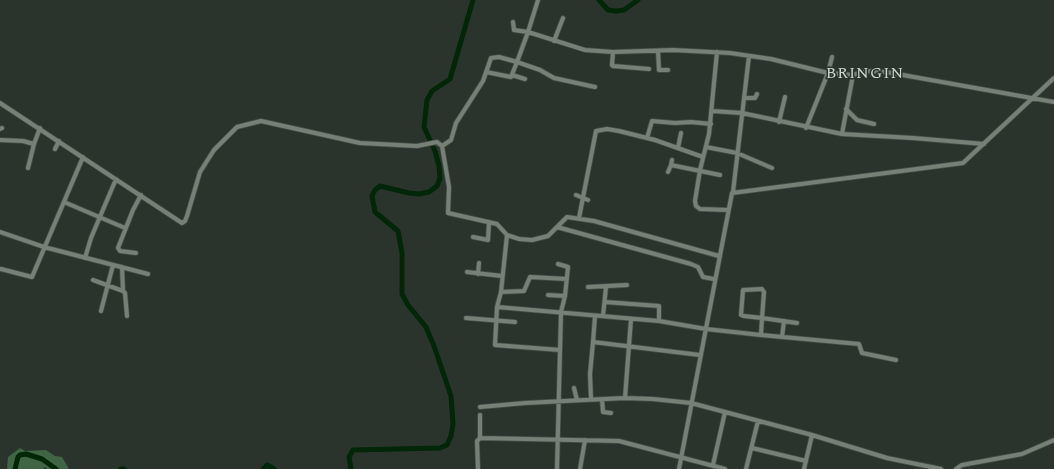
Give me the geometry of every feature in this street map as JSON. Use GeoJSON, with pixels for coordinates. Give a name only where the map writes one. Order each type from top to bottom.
{"type":"FeatureCollection","features":[{"type":"Feature","properties":{"kind":"street"},"geometry":{"type":"LineString","coordinates":[[512,75],[538,0]]}},
{"type":"Feature","properties":{"kind":"street"},"geometry":{"type":"LineString","coordinates":[[554,41],[563,18]]}},
{"type":"Feature","properties":{"kind":"street"},"geometry":{"type":"LineString","coordinates":[[513,22],[514,30],[528,32],[585,50],[613,52],[717,52],[749,56],[828,73],[853,75],[866,72],[886,72],[1054,102]]}},
{"type":"Feature","properties":{"kind":"street"},"geometry":{"type":"LineString","coordinates":[[658,51],[659,70],[668,70]]}},
{"type":"Feature","properties":{"kind":"street"},"geometry":{"type":"LineString","coordinates":[[613,52],[613,66],[649,69]]}},
{"type":"Feature","properties":{"kind":"street"},"geometry":{"type":"LineString","coordinates":[[717,52],[712,111],[706,147],[700,170],[696,206],[700,209],[728,210]]}},
{"type":"Feature","properties":{"kind":"street"},"geometry":{"type":"LineString","coordinates":[[679,469],[714,279],[733,192],[749,56]]}},
{"type":"Feature","properties":{"kind":"street"},"geometry":{"type":"LineString","coordinates":[[442,146],[451,140],[456,123],[481,84],[492,57],[517,62],[540,70],[554,78],[595,87]]}},
{"type":"Feature","properties":{"kind":"street"},"geometry":{"type":"LineString","coordinates":[[806,128],[828,73],[832,57]]}},
{"type":"Feature","properties":{"kind":"street"},"geometry":{"type":"LineString","coordinates":[[486,72],[502,77],[511,77],[512,75],[525,79]]}},
{"type":"Feature","properties":{"kind":"street"},"geometry":{"type":"LineString","coordinates":[[842,134],[853,75]]}},
{"type":"Feature","properties":{"kind":"street"},"geometry":{"type":"LineString","coordinates":[[733,192],[957,164],[967,160],[1054,78]]}},
{"type":"Feature","properties":{"kind":"street"},"geometry":{"type":"LineString","coordinates":[[744,98],[755,98],[757,94]]}},
{"type":"Feature","properties":{"kind":"street"},"geometry":{"type":"LineString","coordinates":[[779,122],[785,97]]}},
{"type":"Feature","properties":{"kind":"street"},"geometry":{"type":"LineString","coordinates":[[0,103],[60,141],[180,222],[184,222],[200,172],[214,150],[237,127],[255,122],[268,122],[360,143],[424,145],[436,142],[442,146],[450,191],[448,213],[489,222],[500,226],[507,235],[526,240],[538,239],[551,234],[566,217],[579,218],[719,256]]}},
{"type":"Feature","properties":{"kind":"street"},"geometry":{"type":"LineString","coordinates":[[846,109],[857,120],[874,124]]}},
{"type":"Feature","properties":{"kind":"street"},"geometry":{"type":"LineString","coordinates":[[712,111],[742,113],[806,128],[842,134],[984,144]]}},
{"type":"Feature","properties":{"kind":"street"},"geometry":{"type":"LineString","coordinates":[[647,138],[652,121],[710,124]]}},
{"type":"Feature","properties":{"kind":"street"},"geometry":{"type":"LineString","coordinates":[[28,168],[40,128]]}},
{"type":"Feature","properties":{"kind":"street"},"geometry":{"type":"LineString","coordinates":[[579,218],[596,131],[607,129],[619,131],[647,138],[703,156]]}},
{"type":"Feature","properties":{"kind":"street"},"geometry":{"type":"LineString","coordinates":[[678,148],[681,133]]}},
{"type":"Feature","properties":{"kind":"street"},"geometry":{"type":"LineString","coordinates":[[0,140],[22,141],[34,144]]}},
{"type":"Feature","properties":{"kind":"street"},"geometry":{"type":"LineString","coordinates":[[55,150],[60,141]]}},
{"type":"Feature","properties":{"kind":"street"},"geometry":{"type":"LineString","coordinates":[[706,147],[737,153],[772,168]]}},
{"type":"Feature","properties":{"kind":"street"},"geometry":{"type":"LineString","coordinates":[[1,270],[32,278],[83,157]]}},
{"type":"Feature","properties":{"kind":"street"},"geometry":{"type":"LineString","coordinates":[[668,172],[672,160]]}},
{"type":"Feature","properties":{"kind":"street"},"geometry":{"type":"LineString","coordinates":[[671,164],[720,175]]}},
{"type":"Feature","properties":{"kind":"street"},"geometry":{"type":"LineString","coordinates":[[85,258],[116,179]]}},
{"type":"Feature","properties":{"kind":"street"},"geometry":{"type":"LineString","coordinates":[[136,253],[119,250],[125,228],[141,195]]}},
{"type":"Feature","properties":{"kind":"street"},"geometry":{"type":"LineString","coordinates":[[576,195],[588,200]]}},
{"type":"Feature","properties":{"kind":"street"},"geometry":{"type":"LineString","coordinates":[[64,202],[125,228]]}},
{"type":"Feature","properties":{"kind":"street"},"geometry":{"type":"LineString","coordinates":[[473,237],[488,240],[489,222]]}},
{"type":"Feature","properties":{"kind":"street"},"geometry":{"type":"LineString","coordinates":[[557,227],[691,264],[698,267],[705,278],[714,279]]}},
{"type":"Feature","properties":{"kind":"street"},"geometry":{"type":"LineString","coordinates":[[0,232],[44,247],[148,274]]}},
{"type":"Feature","properties":{"kind":"street"},"geometry":{"type":"LineString","coordinates":[[507,235],[501,292],[497,307],[495,344],[497,347],[560,350]]}},
{"type":"Feature","properties":{"kind":"street"},"geometry":{"type":"LineString","coordinates":[[478,274],[479,263]]}},
{"type":"Feature","properties":{"kind":"street"},"geometry":{"type":"LineString","coordinates":[[557,469],[561,312],[567,279],[567,266],[558,264]]}},
{"type":"Feature","properties":{"kind":"street"},"geometry":{"type":"LineString","coordinates":[[101,311],[113,265]]}},
{"type":"Feature","properties":{"kind":"street"},"geometry":{"type":"LineString","coordinates":[[122,267],[123,290],[125,293],[127,316]]}},
{"type":"Feature","properties":{"kind":"street"},"geometry":{"type":"LineString","coordinates":[[467,272],[502,276]]}},
{"type":"Feature","properties":{"kind":"street"},"geometry":{"type":"LineString","coordinates":[[501,292],[524,291],[530,277],[567,279]]}},
{"type":"Feature","properties":{"kind":"street"},"geometry":{"type":"LineString","coordinates":[[93,280],[123,290]]}},
{"type":"Feature","properties":{"kind":"street"},"geometry":{"type":"LineString","coordinates":[[588,287],[627,285]]}},
{"type":"Feature","properties":{"kind":"street"},"geometry":{"type":"LineString","coordinates":[[603,316],[606,287]]}},
{"type":"Feature","properties":{"kind":"street"},"geometry":{"type":"LineString","coordinates":[[761,335],[762,318],[764,291],[743,290],[741,315],[762,318],[784,321],[797,323]]}},
{"type":"Feature","properties":{"kind":"street"},"geometry":{"type":"LineString","coordinates":[[548,295],[565,296]]}},
{"type":"Feature","properties":{"kind":"street"},"geometry":{"type":"LineString","coordinates":[[604,302],[659,306],[659,321]]}},
{"type":"Feature","properties":{"kind":"street"},"geometry":{"type":"LineString","coordinates":[[497,307],[659,321],[706,329],[860,344],[862,353],[896,360]]}},
{"type":"Feature","properties":{"kind":"street"},"geometry":{"type":"LineString","coordinates":[[591,399],[590,374],[595,316]]}},
{"type":"Feature","properties":{"kind":"street"},"geometry":{"type":"LineString","coordinates":[[466,318],[516,322]]}},
{"type":"Feature","properties":{"kind":"street"},"geometry":{"type":"LineString","coordinates":[[625,398],[631,319]]}},
{"type":"Feature","properties":{"kind":"street"},"geometry":{"type":"LineString","coordinates":[[782,337],[784,321]]}},
{"type":"Feature","properties":{"kind":"street"},"geometry":{"type":"LineString","coordinates":[[593,342],[700,355]]}},
{"type":"Feature","properties":{"kind":"street"},"geometry":{"type":"LineString","coordinates":[[574,388],[577,400]]}},
{"type":"Feature","properties":{"kind":"street"},"geometry":{"type":"LineString","coordinates":[[480,407],[625,398],[691,403],[812,435],[887,458],[941,469]]}},
{"type":"Feature","properties":{"kind":"street"},"geometry":{"type":"LineString","coordinates":[[602,399],[603,412],[611,413]]}},
{"type":"Feature","properties":{"kind":"street"},"geometry":{"type":"LineString","coordinates":[[713,465],[726,412]]}},
{"type":"Feature","properties":{"kind":"street"},"geometry":{"type":"LineString","coordinates":[[478,469],[477,441],[480,438],[480,415]]}},
{"type":"Feature","properties":{"kind":"street"},"geometry":{"type":"LineString","coordinates":[[746,469],[758,420]]}},
{"type":"Feature","properties":{"kind":"street"},"geometry":{"type":"LineString","coordinates":[[804,469],[812,435]]}},
{"type":"Feature","properties":{"kind":"street"},"geometry":{"type":"LineString","coordinates":[[480,438],[558,441],[619,441],[725,469]]}},
{"type":"Feature","properties":{"kind":"street"},"geometry":{"type":"LineString","coordinates":[[580,469],[584,440]]}},
{"type":"Feature","properties":{"kind":"street"},"geometry":{"type":"LineString","coordinates":[[956,469],[962,465],[1022,454],[1054,440]]}},
{"type":"Feature","properties":{"kind":"street"},"geometry":{"type":"LineString","coordinates":[[752,448],[806,461]]}},
{"type":"Feature","properties":{"kind":"green space"},"geometry":{"type":"Polygon","coordinates":[[[20,448],[25,451],[46,450],[55,456],[62,457],[69,469],[47,469],[45,467],[43,469],[7,469],[8,457],[20,448]]]}},
{"type":"Feature","properties":{"kind":"waterway"},"geometry":{"type":"LineString","coordinates":[[351,469],[349,457],[353,450],[440,448],[447,445],[451,436],[453,424],[451,396],[434,346],[426,327],[408,305],[402,294],[402,253],[398,231],[375,212],[372,196],[375,190],[380,186],[419,194],[429,192],[437,186],[440,178],[439,166],[435,151],[424,127],[427,100],[432,91],[450,79],[473,0]]}},
{"type":"Feature","properties":{"kind":"waterway"},"geometry":{"type":"LineString","coordinates":[[599,0],[608,10],[616,11],[624,10],[638,0]]}},
{"type":"Feature","properties":{"kind":"waterway"},"geometry":{"type":"LineString","coordinates":[[15,469],[18,457],[26,454],[42,459],[56,469]]}},
{"type":"Feature","properties":{"kind":"waterway"},"geometry":{"type":"LineString","coordinates":[[263,469],[267,465],[274,469]]}},
{"type":"Feature","properties":{"kind":"district","name":"BRINGIN"},"geometry":{"type":"Point","coordinates":[865,75]}}]}
